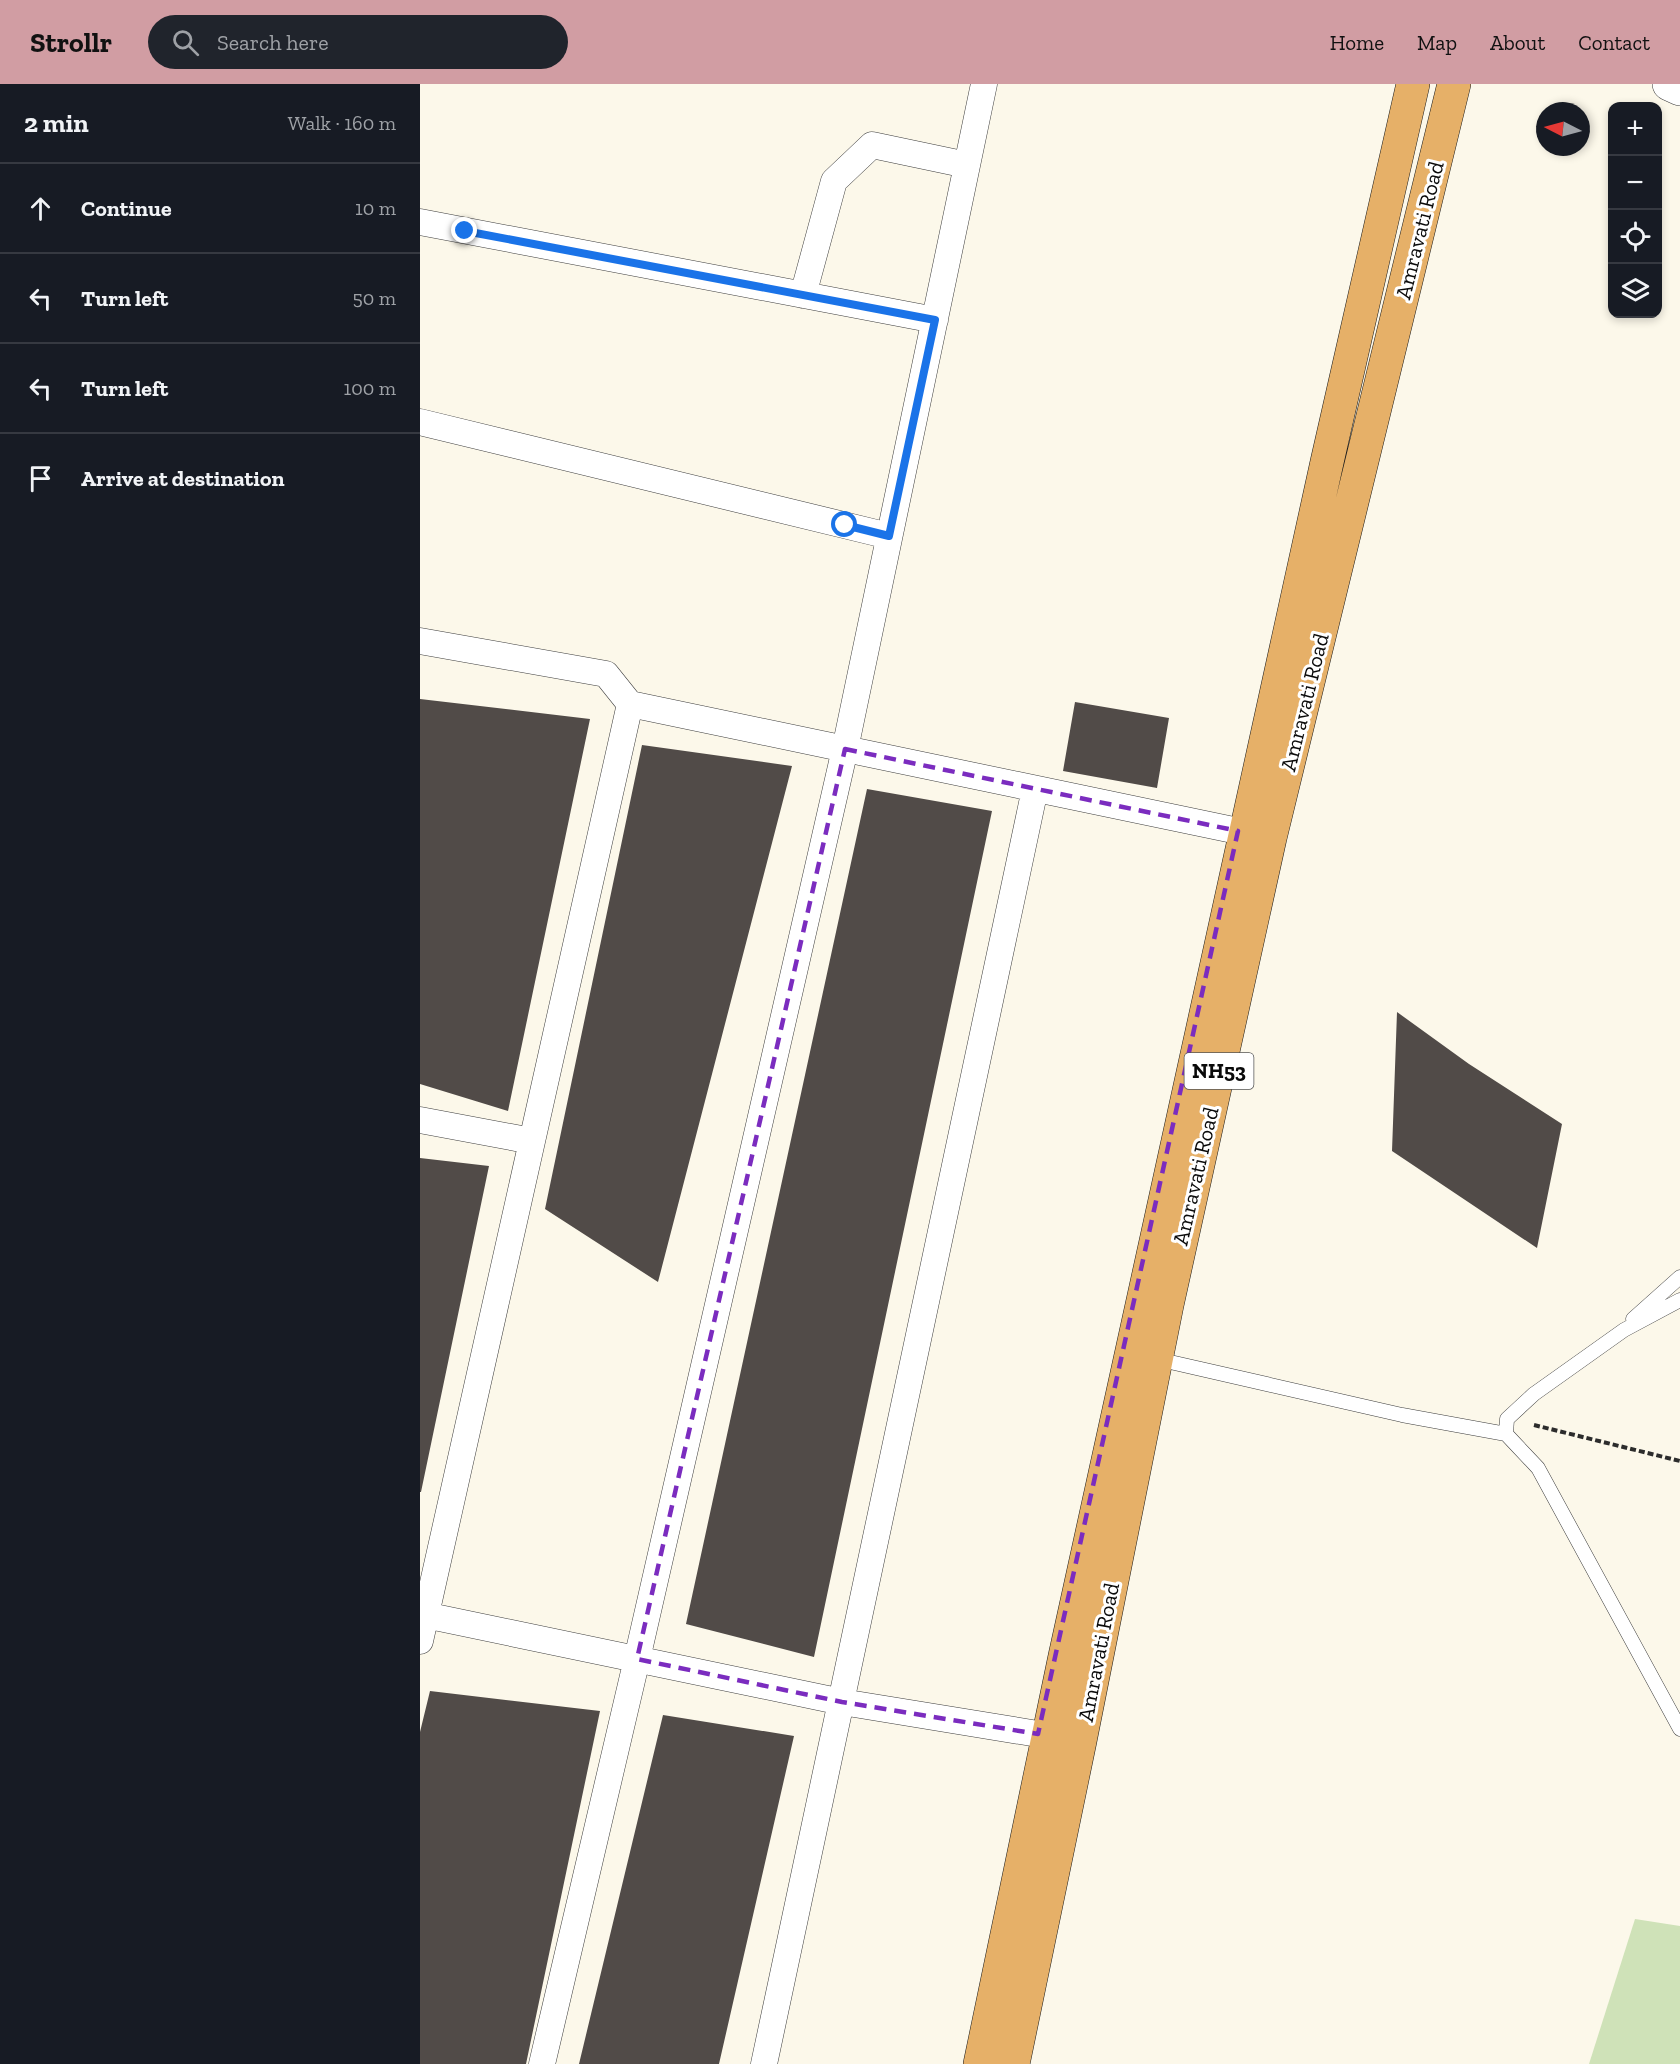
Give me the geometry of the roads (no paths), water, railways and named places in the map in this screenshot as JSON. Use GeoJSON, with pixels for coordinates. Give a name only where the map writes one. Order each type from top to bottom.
{"type":"FeatureCollection","features":[{"type":"Feature","properties":{"kind":"highway","name":"Amravati Road"},"geometry":{"type":"LineString","coordinates":[[964,2064],[1238,831],[1395,84]]}},
{"type":"Feature","properties":{"kind":"highway"},"geometry":{"type":"LineString","coordinates":[[980,2064],[1068,1644],[1327,462],[1413,84]]}},
{"type":"Feature","properties":{"kind":"highway"},"geometry":{"type":"LineString","coordinates":[[1000,2064],[1065,1739],[1186,1174],[1319,586],[1438,84]]}},
{"type":"Feature","properties":{"kind":"highway","name":"Amravati Road"},"geometry":{"type":"LineString","coordinates":[[1013,2064],[1167,1305],[1270,838],[1454,84]]}},
{"type":"Feature","properties":{"kind":"street"},"geometry":{"type":"LineString","coordinates":[[542,2064],[846,749],[984,84]]}},
{"type":"Feature","properties":{"kind":"street"},"geometry":{"type":"LineString","coordinates":[[1669,84],[1680,89]]}},
{"type":"Feature","properties":{"kind":"street"},"geometry":{"type":"LineString","coordinates":[[803,295],[834,181],[872,145],[967,165]]}},
{"type":"Feature","properties":{"kind":"street"},"geometry":{"type":"LineString","coordinates":[[420,222],[935,320]]}},
{"type":"Feature","properties":{"kind":"street"},"geometry":{"type":"LineString","coordinates":[[420,422],[889,536]]}},
{"type":"Feature","properties":{"kind":"street"},"geometry":{"type":"LineString","coordinates":[[420,641],[606,674],[630,704],[1238,831]]}},
{"type":"Feature","properties":{"kind":"street"},"geometry":{"type":"LineString","coordinates":[[420,1641],[423,1615],[630,704]]}},
{"type":"Feature","properties":{"kind":"street"},"geometry":{"type":"LineString","coordinates":[[764,2064],[1035,789]]}},
{"type":"Feature","properties":{"kind":"street"},"geometry":{"type":"LineString","coordinates":[[420,1120],[532,1141]]}},
{"type":"Feature","properties":{"kind":"street"},"geometry":{"type":"LineString","coordinates":[[423,1615],[842,1702],[1038,1734]]}},
{"type":"Feature","properties":{"kind":"lane"},"geometry":{"type":"LineString","coordinates":[[1506,1434],[1507,1419],[1534,1394],[1614,1336],[1680,1277]]}},
{"type":"Feature","properties":{"kind":"lane"},"geometry":{"type":"LineString","coordinates":[[1614,1336],[1680,1300]]}},
{"type":"Feature","properties":{"kind":"lane"},"geometry":{"type":"LineString","coordinates":[[1157,1359],[1402,1415],[1506,1434],[1520,1446],[1538,1468],[1680,1729]]}}]}
